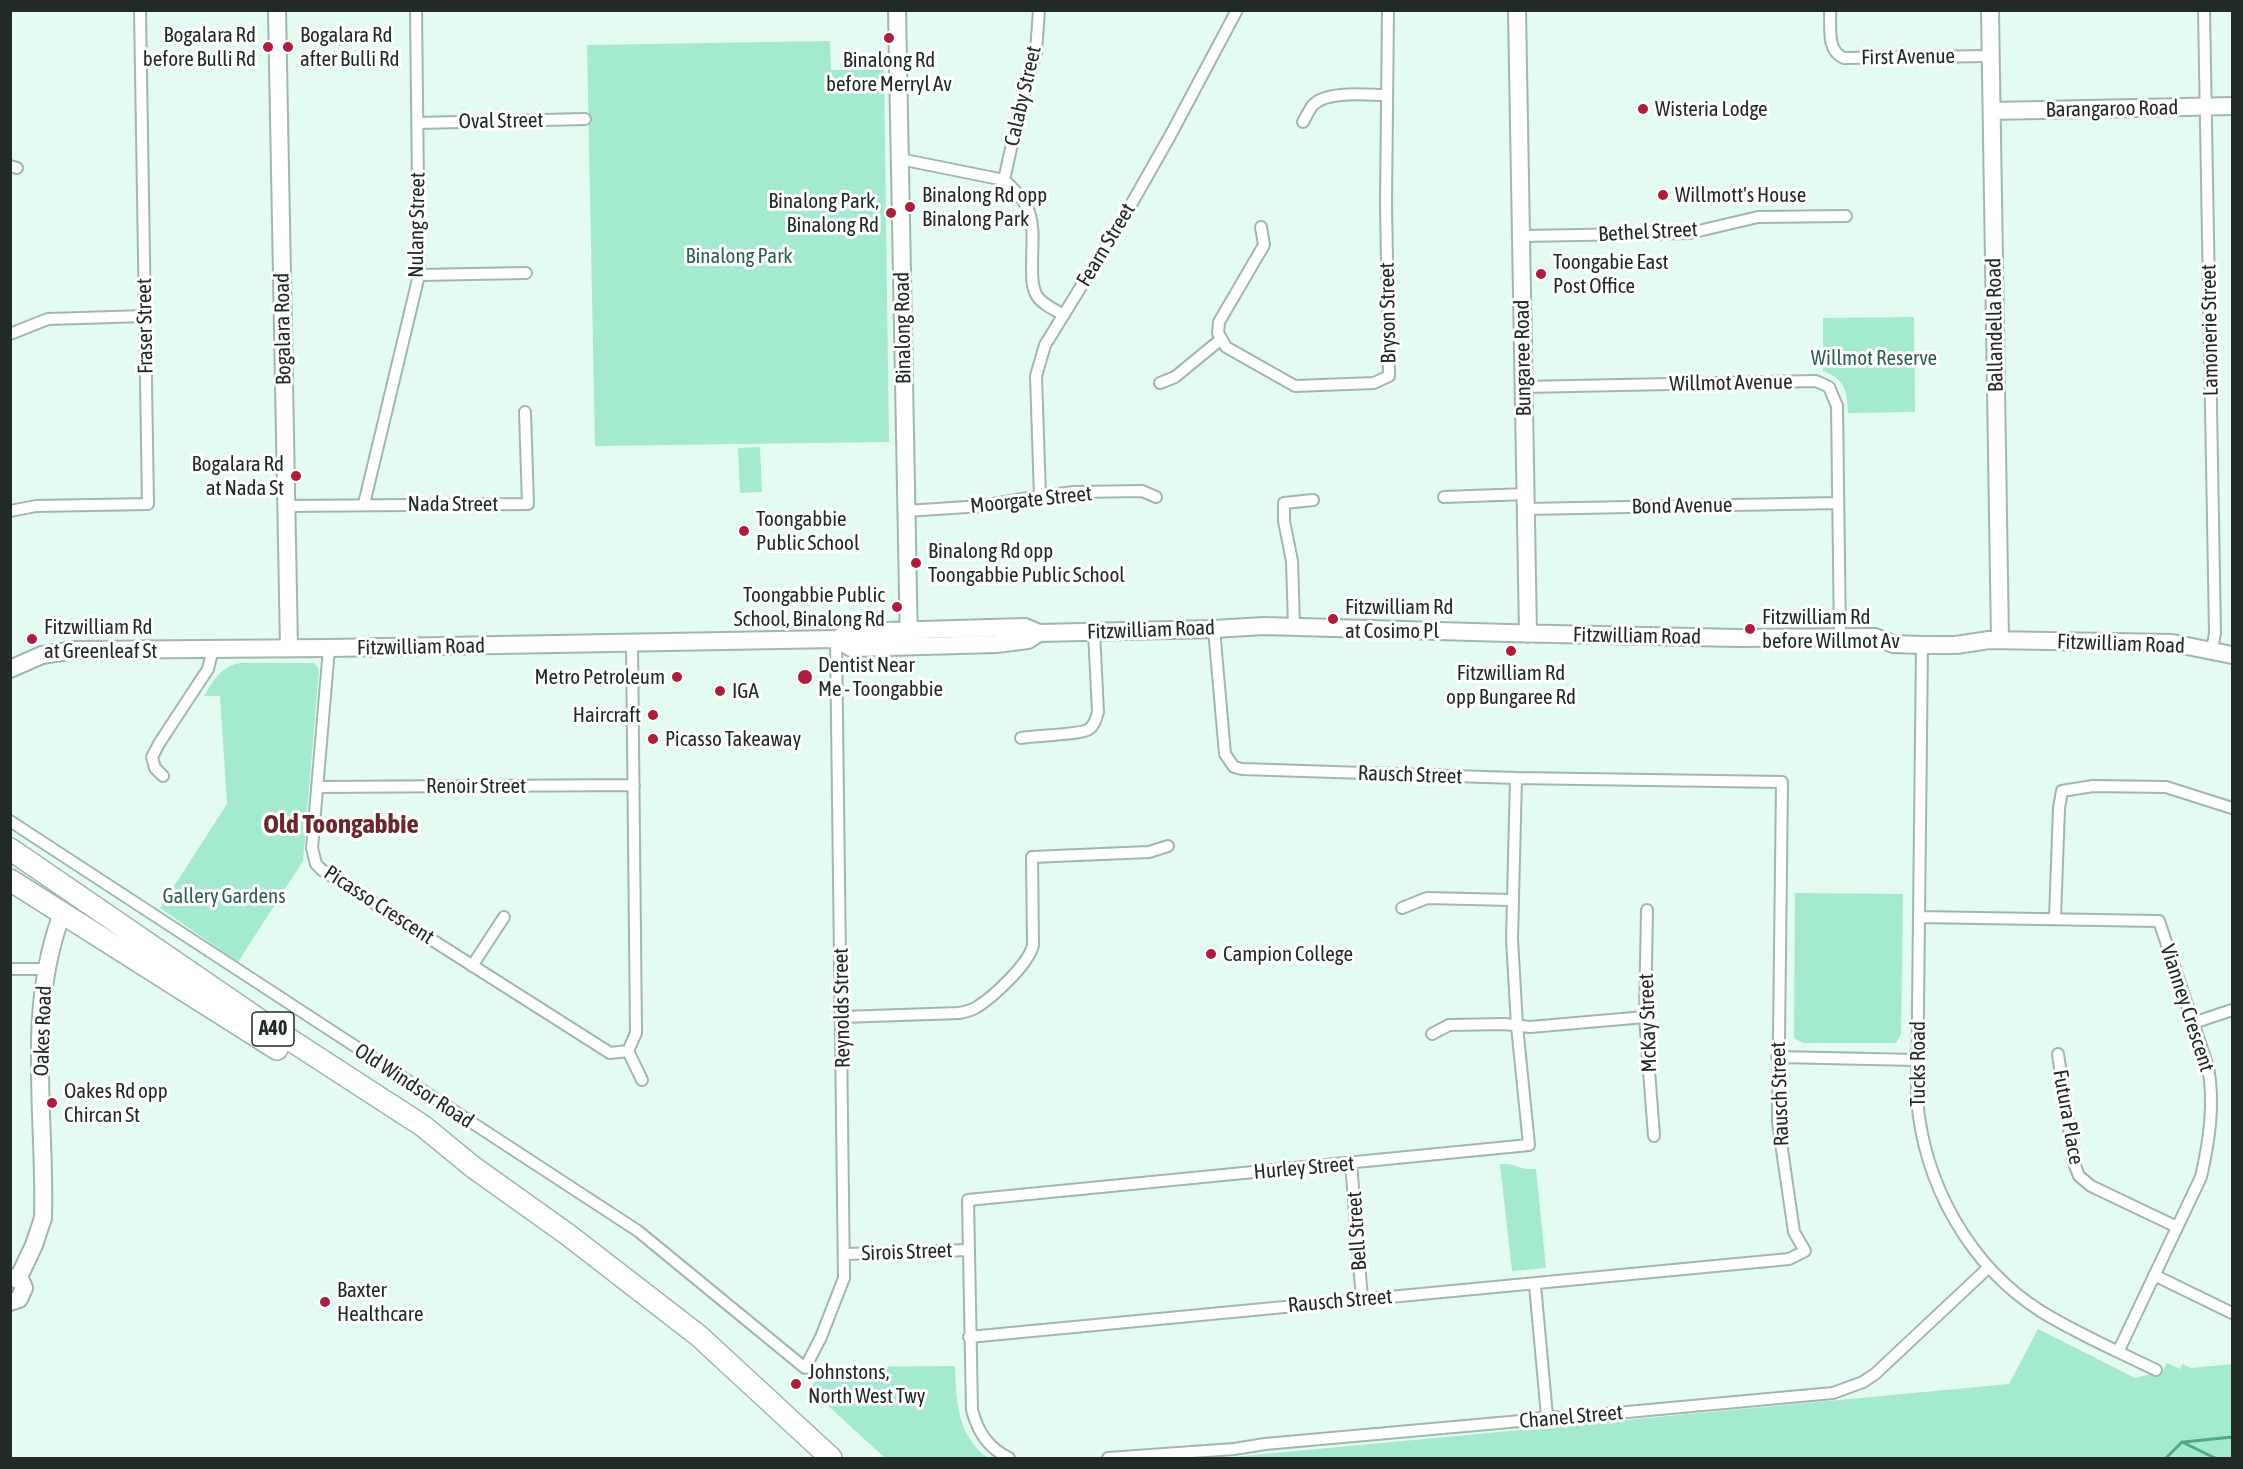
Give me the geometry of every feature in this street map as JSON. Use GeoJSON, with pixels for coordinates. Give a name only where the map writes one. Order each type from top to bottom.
{"type":"FeatureCollection","features":[{"type":"Feature","properties":{"kind":"highway","name":"Old Windsor Road"},"geometry":{"type":"LineString","coordinates":[[10,849],[255,1017],[423,1126],[473,1167],[567,1234],[699,1336],[823,1451]]}},
{"type":"Feature","properties":{"kind":"highway","name":"Old Windsor Road"},"geometry":{"type":"LineString","coordinates":[[10,880],[394,1123],[473,1167]]}},
{"type":"Feature","properties":{"kind":"highway","name":"Oakes Road"},"geometry":{"type":"LineString","coordinates":[[62,914],[74,891]]}},
{"type":"Feature","properties":{"kind":"street","name":"Fraser Street"},"geometry":{"type":"LineString","coordinates":[[10,511],[36,506],[148,504],[140,10]]}},
{"type":"Feature","properties":{"kind":"street","name":"Bogalara Road"},"geometry":{"type":"LineString","coordinates":[[277,10],[289,648]]}},
{"type":"Feature","properties":{"kind":"street","name":"Nulang Street"},"geometry":{"type":"LineString","coordinates":[[364,504],[419,275],[416,10]]}},
{"type":"Feature","properties":{"kind":"street","name":"Binalong Road"},"geometry":{"type":"LineString","coordinates":[[897,10],[908,639]]}},
{"type":"Feature","properties":{"kind":"street","name":"Calaby Street"},"geometry":{"type":"LineString","coordinates":[[1004,180],[1020,108],[1036,52],[1039,10]]}},
{"type":"Feature","properties":{"kind":"street","name":"Fearn Street"},"geometry":{"type":"LineString","coordinates":[[1040,496],[1036,376],[1045,345],[1170,136],[1237,10]]}},
{"type":"Feature","properties":{"kind":"street","name":"Bryson Street"},"geometry":{"type":"LineString","coordinates":[[1220,340],[1226,347],[1295,386],[1374,383],[1389,376],[1386,204],[1388,10]]}},
{"type":"Feature","properties":{"kind":"street","name":"Bungaree Road"},"geometry":{"type":"LineString","coordinates":[[1517,10],[1528,634]]}},
{"type":"Feature","properties":{"kind":"street","name":"First Avenue"},"geometry":{"type":"LineString","coordinates":[[1830,10],[1833,50],[1838,56],[1844,58],[1991,56]]}},
{"type":"Feature","properties":{"kind":"street","name":"Ballandella Road"},"geometry":{"type":"LineString","coordinates":[[1990,10],[2000,640]]}},
{"type":"Feature","properties":{"kind":"street","name":"Lamonerie Street"},"geometry":{"type":"LineString","coordinates":[[2204,10],[2215,633],[2212,650]]}},
{"type":"Feature","properties":{"kind":"street"},"geometry":{"type":"LineString","coordinates":[[1304,122],[1313,105],[1324,98],[1341,95],[1387,95]]}},
{"type":"Feature","properties":{"kind":"street","name":"Barangaroo Road"},"geometry":{"type":"LineString","coordinates":[[1992,111],[2232,106]]}},
{"type":"Feature","properties":{"kind":"street","name":"Oval Street"},"geometry":{"type":"LineString","coordinates":[[418,123],[585,120]]}},
{"type":"Feature","properties":{"kind":"street"},"geometry":{"type":"LineString","coordinates":[[900,159],[1004,180],[1024,201],[1032,219],[1032,284],[1036,295],[1041,302],[1064,315]]}},
{"type":"Feature","properties":{"kind":"street","name":"Bethel Street"},"geometry":{"type":"LineString","coordinates":[[1522,236],[1690,233],[1758,217],[1846,216]]}},
{"type":"Feature","properties":{"kind":"street"},"geometry":{"type":"LineString","coordinates":[[1160,383],[1175,377],[1220,340],[1219,322],[1264,245],[1261,227]]}},
{"type":"Feature","properties":{"kind":"street"},"geometry":{"type":"LineString","coordinates":[[419,275],[526,273]]}},
{"type":"Feature","properties":{"kind":"street"},"geometry":{"type":"LineString","coordinates":[[10,334],[48,319],[145,316]]}},
{"type":"Feature","properties":{"kind":"street","name":"Willmot Avenue"},"geometry":{"type":"LineString","coordinates":[[1523,387],[1816,381],[1829,387],[1837,406],[1840,639]]}},
{"type":"Feature","properties":{"kind":"street","name":"Nada Street"},"geometry":{"type":"LineString","coordinates":[[286,506],[528,504],[525,412]]}},
{"type":"Feature","properties":{"kind":"street","name":"Moorgate Street"},"geometry":{"type":"LineString","coordinates":[[906,511],[982,506],[1074,492],[1142,491],[1156,497]]}},
{"type":"Feature","properties":{"kind":"street","name":"Bond Avenue"},"geometry":{"type":"LineString","coordinates":[[1444,497],[1526,502],[1838,503]]}},
{"type":"Feature","properties":{"kind":"street"},"geometry":{"type":"LineString","coordinates":[[1294,626],[1292,561],[1284,521],[1284,502],[1312,500]]}},
{"type":"Feature","properties":{"kind":"street","name":"Fitzwilliam Road"},"geometry":{"type":"LineString","coordinates":[[10,669],[33,658],[63,650],[213,650],[836,639],[850,648],[908,639],[996,644],[1028,640],[1039,633],[1294,626],[1528,634],[1840,639],[1875,637],[1893,644],[1922,645],[1956,645],[2000,640],[2172,643],[2232,655]]}},
{"type":"Feature","properties":{"kind":"street","name":"Rausch Street"},"geometry":{"type":"LineString","coordinates":[[969,1337],[1790,1259],[1805,1251],[1794,1232],[1779,1138],[1777,1057],[1782,782],[1516,778],[1234,767],[1225,754],[1214,629]]}},
{"type":"Feature","properties":{"kind":"street"},"geometry":{"type":"LineString","coordinates":[[1022,738],[1078,733],[1089,729],[1095,722],[1098,712],[1094,632]]}},
{"type":"Feature","properties":{"kind":"street","name":"Reynolds Street"},"geometry":{"type":"LineString","coordinates":[[805,1368],[821,1337],[844,1278],[836,639]]}},
{"type":"Feature","properties":{"kind":"street"},"geometry":{"type":"LineString","coordinates":[[632,643],[636,1034],[628,1051],[642,1080]]}},
{"type":"Feature","properties":{"kind":"street","name":"Tucks Road"},"geometry":{"type":"LineString","coordinates":[[1922,645],[1917,1060],[1920,1129],[1933,1176],[1958,1227],[1989,1268],[2013,1291],[2040,1311],[2082,1335],[2156,1370]]}},
{"type":"Feature","properties":{"kind":"street","name":"Picasso Crescent"},"geometry":{"type":"LineString","coordinates":[[329,648],[312,848],[316,864],[322,870],[610,1053],[628,1051]]}},
{"type":"Feature","properties":{"kind":"street"},"geometry":{"type":"LineString","coordinates":[[164,776],[154,768],[152,757],[208,669],[213,650]]}},
{"type":"Feature","properties":{"kind":"street","name":"Hurley Street"},"geometry":{"type":"LineString","coordinates":[[1009,1458],[995,1450],[980,1431],[972,1410],[968,1200],[1530,1145],[1517,1026],[1511,900],[1516,778]]}},
{"type":"Feature","properties":{"kind":"street","name":"Renoir Street"},"geometry":{"type":"LineString","coordinates":[[317,787],[634,785]]}},
{"type":"Feature","properties":{"kind":"street"},"geometry":{"type":"LineString","coordinates":[[2055,918],[2059,808],[2062,791],[2093,786],[2166,787],[2232,808]]}},
{"type":"Feature","properties":{"kind":"street","name":"Old Windsor Road"},"geometry":{"type":"LineString","coordinates":[[10,821],[638,1231],[805,1368]]}},
{"type":"Feature","properties":{"kind":"street"},"geometry":{"type":"LineString","coordinates":[[842,1017],[959,1013],[979,1007],[1020,969],[1031,954],[1032,857],[1149,852],[1168,846]]}},
{"type":"Feature","properties":{"kind":"street"},"geometry":{"type":"LineString","coordinates":[[1402,908],[1427,898],[1511,900]]}},
{"type":"Feature","properties":{"kind":"street","name":"McKay Street"},"geometry":{"type":"LineString","coordinates":[[1647,910],[1645,1017],[1654,1136]]}},
{"type":"Feature","properties":{"kind":"street","name":"Oakes Road"},"geometry":{"type":"LineString","coordinates":[[10,1302],[20,1299],[23,1292],[22,1285],[14,1278],[38,1237],[43,1218],[40,1023],[45,969],[62,914]]}},
{"type":"Feature","properties":{"kind":"street"},"geometry":{"type":"LineString","coordinates":[[472,966],[504,917]]}},
{"type":"Feature","properties":{"kind":"street","name":"Vianney Crescent"},"geometry":{"type":"LineString","coordinates":[[1919,917],[2159,921],[2208,1067],[2212,1087],[2211,1103],[2206,1154],[2201,1177],[2118,1352]]}},
{"type":"Feature","properties":{"kind":"street"},"geometry":{"type":"LineString","coordinates":[[10,969],[45,969]]}},
{"type":"Feature","properties":{"kind":"street"},"geometry":{"type":"LineString","coordinates":[[2193,1023],[2232,1010]]}},
{"type":"Feature","properties":{"kind":"street"},"geometry":{"type":"LineString","coordinates":[[1432,1034],[1449,1025],[1504,1024],[1530,1027],[1645,1017]]}},
{"type":"Feature","properties":{"kind":"street","name":"Futura Place"},"geometry":{"type":"LineString","coordinates":[[2058,1054],[2074,1163],[2079,1176],[2091,1186],[2177,1227]]}},
{"type":"Feature","properties":{"kind":"street"},"geometry":{"type":"LineString","coordinates":[[1777,1057],[1917,1060]]}},
{"type":"Feature","properties":{"kind":"street","name":"Bell Street"},"geometry":{"type":"LineString","coordinates":[[1352,1163],[1362,1299]]}},
{"type":"Feature","properties":{"kind":"street","name":"Sirois Street"},"geometry":{"type":"LineString","coordinates":[[845,1254],[969,1250]]}},
{"type":"Feature","properties":{"kind":"street","name":"Chanel Street"},"geometry":{"type":"LineString","coordinates":[[1108,1458],[1234,1449],[1265,1443],[1532,1420],[1547,1416],[1562,1418],[1833,1393],[1863,1382],[1875,1374],[1989,1268]]}},
{"type":"Feature","properties":{"kind":"street"},"geometry":{"type":"LineString","coordinates":[[2154,1275],[2232,1313]]}},
{"type":"Feature","properties":{"kind":"street"},"geometry":{"type":"LineString","coordinates":[[1535,1285],[1547,1416]]}},
{"type":"Feature","properties":{"kind":"green space","name":"Binalong Park"},"geometry":{"type":"Polygon","coordinates":[[[830,41],[831,70],[884,69],[889,442],[595,446],[587,45],[830,41]]]}},
{"type":"Feature","properties":{"kind":"green space","name":"Willmot Reserve"},"geometry":{"type":"Polygon","coordinates":[[[1914,317],[1915,412],[1848,413],[1846,392],[1836,378],[1823,371],[1823,318],[1914,317]]]}},
{"type":"Feature","properties":{"kind":"green space"},"geometry":{"type":"Polygon","coordinates":[[[760,447],[762,492],[740,493],[738,448],[760,447]]]}},
{"type":"Feature","properties":{"kind":"green space","name":"Gallery Gardens"},"geometry":{"type":"Polygon","coordinates":[[[241,663],[314,663],[319,669],[303,861],[238,962],[160,908],[227,804],[220,696],[204,696],[223,671],[241,663]]]}},
{"type":"Feature","properties":{"kind":"green space"},"geometry":{"type":"Polygon","coordinates":[[[1795,893],[1903,894],[1901,1034],[1896,1043],[1803,1043],[1794,1038],[1795,893]]]}},
{"type":"Feature","properties":{"kind":"green space"},"geometry":{"type":"Polygon","coordinates":[[[1500,1164],[1536,1169],[1546,1268],[1512,1271],[1500,1164]]]}},
{"type":"Feature","properties":{"kind":"green space"},"geometry":{"type":"Polygon","coordinates":[[[2038,1329],[2135,1378],[2163,1371],[2167,1363],[2180,1369],[2182,1364],[2191,1368],[2232,1364],[2232,1458],[1222,1458],[2009,1384],[2038,1329]]]}},
{"type":"Feature","properties":{"kind":"green space"},"geometry":{"type":"Polygon","coordinates":[[[955,1366],[956,1392],[964,1428],[978,1449],[988,1458],[885,1458],[825,1403],[812,1386],[824,1367],[955,1366]]]}},
{"type":"Feature","properties":{"kind":"waterway"},"geometry":{"type":"LineString","coordinates":[[2184,1442],[2232,1437]]}},
{"type":"Feature","properties":{"kind":"waterway"},"geometry":{"type":"LineString","coordinates":[[2166,1458],[2182,1442],[2215,1458]]}},
{"type":"Feature","properties":{"kind":"place","name":"Binalong Rd before Merryl Av"},"geometry":{"type":"Point","coordinates":[889,38]}},
{"type":"Feature","properties":{"kind":"place","name":"Bogalara Rd before Bulli Rd"},"geometry":{"type":"Point","coordinates":[268,47]}},
{"type":"Feature","properties":{"kind":"place","name":"Bogalara Rd after Bulli Rd"},"geometry":{"type":"Point","coordinates":[288,47]}},
{"type":"Feature","properties":{"kind":"place","name":"Wisteria Lodge"},"geometry":{"type":"Point","coordinates":[1643,109]}},
{"type":"Feature","properties":{"kind":"place","name":"Willmott's House"},"geometry":{"type":"Point","coordinates":[1663,195]}},
{"type":"Feature","properties":{"kind":"place","name":"Binalong Rd opp Binalong Park"},"geometry":{"type":"Point","coordinates":[910,207]}},
{"type":"Feature","properties":{"kind":"place","name":"Binalong Park, Binalong Rd"},"geometry":{"type":"Point","coordinates":[891,213]}},
{"type":"Feature","properties":{"kind":"place","name":"Toongabie East Post Office"},"geometry":{"type":"Point","coordinates":[1541,274]}},
{"type":"Feature","properties":{"kind":"place","name":"Bogalara Rd at Nada St"},"geometry":{"type":"Point","coordinates":[296,476]}},
{"type":"Feature","properties":{"kind":"place","name":"Toongabbie Public School"},"geometry":{"type":"Point","coordinates":[744,531]}},
{"type":"Feature","properties":{"kind":"place","name":"Binalong Rd opp Toongabbie Public School"},"geometry":{"type":"Point","coordinates":[916,563]}},
{"type":"Feature","properties":{"kind":"place","name":"Toongabbie Public School, Binalong Rd"},"geometry":{"type":"Point","coordinates":[897,607]}},
{"type":"Feature","properties":{"kind":"place","name":"Fitzwilliam Rd at Cosimo Pl"},"geometry":{"type":"Point","coordinates":[1333,619]}},
{"type":"Feature","properties":{"kind":"place","name":"Fitzwilliam Rd before Willmot Av"},"geometry":{"type":"Point","coordinates":[1750,629]}},
{"type":"Feature","properties":{"kind":"place","name":"Fitzwilliam Rd at Greenleaf St"},"geometry":{"type":"Point","coordinates":[32,639]}},
{"type":"Feature","properties":{"kind":"place","name":"Fitzwilliam Rd opp Bungaree Rd"},"geometry":{"type":"Point","coordinates":[1511,651]}},
{"type":"Feature","properties":{"kind":"place","name":"Metro Petroleum"},"geometry":{"type":"Point","coordinates":[677,677]}},
{"type":"Feature","properties":{"kind":"place","name":"Dentist Near Me - Toongabbie"},"geometry":{"type":"Point","coordinates":[805,677]}},
{"type":"Feature","properties":{"kind":"place","name":"IGA"},"geometry":{"type":"Point","coordinates":[720,691]}},
{"type":"Feature","properties":{"kind":"place","name":"Haircraft"},"geometry":{"type":"Point","coordinates":[653,715]}},
{"type":"Feature","properties":{"kind":"place","name":"Picasso Takeaway"},"geometry":{"type":"Point","coordinates":[653,739]}},
{"type":"Feature","properties":{"kind":"place","name":"Campion College"},"geometry":{"type":"Point","coordinates":[1211,954]}},
{"type":"Feature","properties":{"kind":"place","name":"Oakes Rd opp Chircan St"},"geometry":{"type":"Point","coordinates":[52,1103]}},
{"type":"Feature","properties":{"kind":"place","name":"Baxter Healthcare"},"geometry":{"type":"Point","coordinates":[325,1302]}},
{"type":"Feature","properties":{"kind":"place","name":"Johnstons, North West Twy"},"geometry":{"type":"Point","coordinates":[796,1384]}},
{"type":"Feature","properties":{"kind":"district","name":"Old Toongabbie"},"geometry":{"type":"Point","coordinates":[341,824]}}]}
